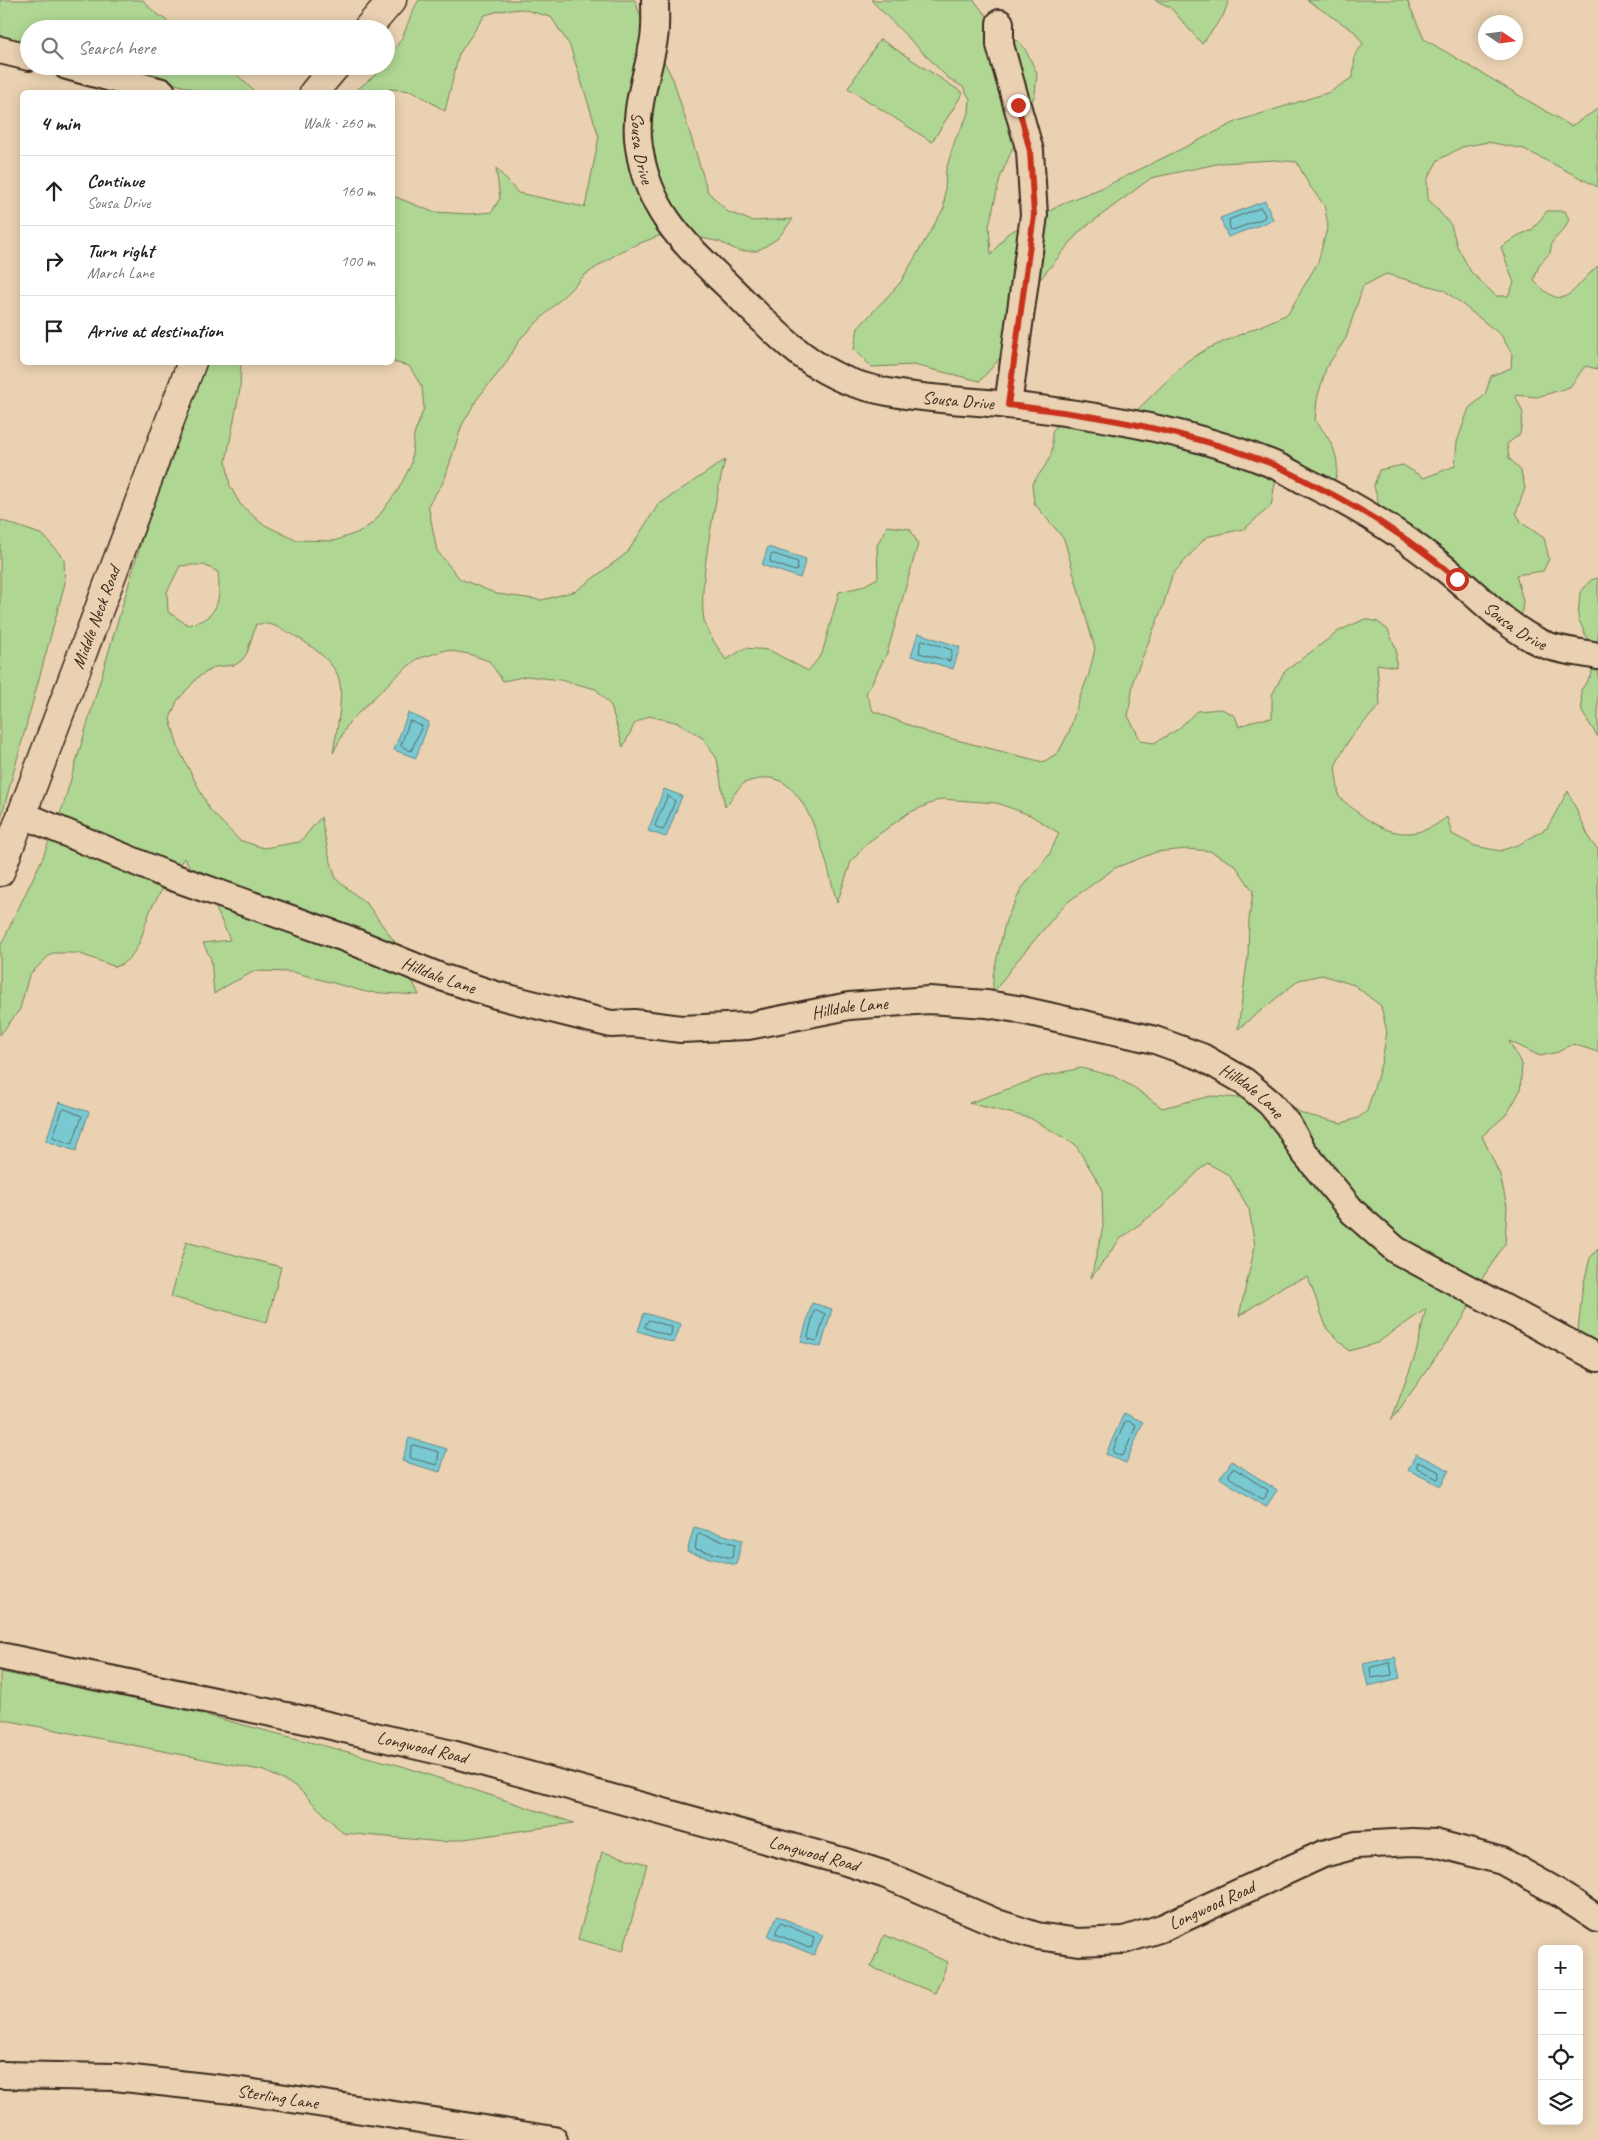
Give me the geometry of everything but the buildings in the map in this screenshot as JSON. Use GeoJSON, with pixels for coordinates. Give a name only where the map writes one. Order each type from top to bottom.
{"type":"FeatureCollection","features":[{"type":"Feature","properties":{"kind":"main road"},"geometry":{"type":"LineString","coordinates":[[375,20],[392,0]]}},
{"type":"Feature","properties":{"kind":"main road"},"geometry":{"type":"LineString","coordinates":[[316,90],[328,75]]}},
{"type":"Feature","properties":{"kind":"main road","name":"Middle Neck Road"},"geometry":{"type":"LineString","coordinates":[[0,872],[191,365]]}},
{"type":"Feature","properties":{"kind":"street","name":"Sousa Drive"},"geometry":{"type":"LineString","coordinates":[[655,0],[654,37],[638,104],[638,144],[644,175],[656,203],[682,241],[788,344],[815,364],[857,385],[902,394],[1076,413],[1140,424],[1214,444],[1269,462],[1342,499],[1390,529],[1444,568],[1516,629],[1544,644],[1598,656]]}},
{"type":"Feature","properties":{"kind":"street"},"geometry":{"type":"LineString","coordinates":[[1000,23],[1000,45],[1030,151],[1034,215],[1008,405]]}},
{"type":"Feature","properties":{"kind":"street"},"geometry":{"type":"LineString","coordinates":[[0,50],[20,55]]}},
{"type":"Feature","properties":{"kind":"street"},"geometry":{"type":"LineString","coordinates":[[100,75],[155,90]]}},
{"type":"Feature","properties":{"kind":"street","name":"Hilldale Lane"},"geometry":{"type":"LineString","coordinates":[[21,814],[167,875],[345,938],[438,976],[496,995],[611,1024],[634,1024],[681,1029],[748,1026],[849,1006],[929,1000],[987,1004],[1016,1009],[1155,1040],[1202,1057],[1244,1082],[1270,1103],[1288,1125],[1303,1151],[1353,1212],[1396,1250],[1598,1358]]}},
{"type":"Feature","properties":{"kind":"street","name":"Longwood Road"},"geometry":{"type":"LineString","coordinates":[[0,1656],[310,1721],[480,1762],[846,1862],[886,1876],[997,1923],[1037,1936],[1079,1942],[1124,1940],[1162,1928],[1323,1854],[1356,1845],[1412,1842],[1435,1843],[1502,1861],[1554,1890],[1598,1919]]}},
{"type":"Feature","properties":{"kind":"street","name":"Sterling Lane"},"geometry":{"type":"LineString","coordinates":[[0,2074],[115,2077],[241,2091],[554,2140]]}},
{"type":"Feature","properties":{"kind":"green space"},"geometry":{"type":"Polygon","coordinates":[[[0,0],[143,0],[153,11],[166,20],[20,20],[20,43],[0,37],[0,0]]]}},
{"type":"Feature","properties":{"kind":"green space"},"geometry":{"type":"Polygon","coordinates":[[[419,0],[635,0],[640,15],[673,79],[708,192],[728,212],[752,221],[793,219],[777,239],[757,251],[739,251],[720,242],[693,236],[658,236],[621,251],[585,275],[520,339],[504,366],[477,399],[462,425],[444,481],[428,505],[437,551],[460,579],[497,594],[542,600],[576,591],[627,553],[658,505],[725,460],[708,545],[703,613],[706,627],[726,660],[745,648],[769,650],[808,671],[822,654],[839,592],[861,587],[878,578],[877,545],[887,526],[910,529],[918,544],[887,653],[866,694],[873,711],[929,733],[1043,762],[1058,753],[1069,732],[1089,674],[1095,649],[1064,539],[1034,503],[1032,484],[1050,457],[1052,432],[1064,421],[1116,431],[1187,361],[1207,349],[1288,314],[1318,262],[1328,225],[1324,205],[1309,185],[1297,162],[1274,160],[1221,163],[1151,178],[1080,231],[1032,289],[1001,357],[980,381],[914,365],[872,367],[854,349],[858,328],[900,283],[944,208],[946,170],[955,140],[969,113],[970,99],[963,87],[948,78],[871,0],[974,0],[983,12],[1024,47],[1037,73],[1035,94],[1000,178],[989,226],[991,255],[1007,234],[1070,200],[1102,188],[1238,121],[1330,92],[1353,77],[1355,55],[1363,44],[1355,32],[1307,0],[1407,0],[1424,39],[1571,126],[1598,109],[1598,187],[1524,149],[1488,142],[1462,147],[1438,160],[1427,180],[1428,199],[1451,225],[1457,246],[1471,272],[1496,296],[1508,296],[1514,283],[1501,247],[1519,235],[1532,230],[1547,211],[1565,211],[1569,219],[1565,228],[1552,242],[1550,253],[1539,265],[1534,280],[1545,291],[1554,296],[1561,297],[1568,295],[1598,266],[1598,369],[1585,366],[1570,387],[1537,397],[1515,395],[1523,413],[1520,434],[1507,444],[1509,458],[1521,471],[1525,488],[1516,513],[1522,523],[1544,538],[1549,559],[1543,571],[1516,575],[1523,601],[1521,620],[1499,627],[1480,618],[1462,600],[1419,529],[1399,520],[1379,506],[1374,486],[1379,470],[1403,465],[1424,478],[1455,466],[1457,442],[1469,408],[1485,395],[1491,376],[1511,368],[1512,354],[1501,335],[1444,290],[1386,274],[1363,286],[1346,338],[1326,368],[1317,399],[1315,420],[1333,447],[1337,461],[1336,478],[1323,484],[1276,478],[1271,506],[1244,529],[1206,537],[1172,575],[1163,606],[1134,678],[1128,716],[1141,741],[1154,743],[1177,730],[1197,711],[1222,709],[1235,716],[1239,727],[1256,720],[1272,718],[1272,695],[1284,672],[1339,631],[1365,619],[1378,622],[1388,630],[1396,649],[1396,667],[1377,664],[1380,705],[1350,738],[1335,766],[1339,797],[1368,820],[1390,831],[1414,833],[1430,828],[1447,817],[1452,834],[1475,846],[1500,851],[1520,844],[1547,828],[1568,791],[1591,842],[1598,849],[1598,1052],[1573,1044],[1558,1052],[1540,1056],[1509,1041],[1522,1065],[1520,1091],[1507,1114],[1482,1136],[1500,1175],[1507,1206],[1505,1244],[1481,1280],[1464,1317],[1391,1421],[1416,1353],[1426,1309],[1377,1343],[1349,1351],[1327,1329],[1308,1277],[1285,1285],[1239,1316],[1255,1246],[1249,1209],[1229,1175],[1207,1163],[1161,1208],[1120,1239],[1091,1278],[1103,1227],[1102,1188],[1075,1144],[1030,1118],[969,1103],[1041,1077],[1081,1068],[1113,1076],[1135,1088],[1162,1108],[1211,1096],[1283,1101],[1303,1114],[1342,1123],[1358,1118],[1367,1111],[1382,1061],[1387,1032],[1381,1006],[1354,985],[1322,975],[1299,980],[1238,1029],[1248,956],[1249,920],[1253,891],[1235,865],[1210,851],[1187,849],[1156,852],[1115,868],[1065,904],[1016,962],[993,993],[993,975],[1006,920],[1022,888],[1049,855],[1059,833],[1030,815],[997,803],[941,799],[908,813],[867,843],[851,862],[837,903],[828,868],[813,824],[803,804],[791,788],[776,779],[759,779],[747,782],[741,785],[725,807],[717,759],[704,739],[679,723],[649,716],[635,723],[623,747],[611,706],[596,689],[560,680],[527,676],[503,681],[489,661],[469,654],[446,650],[417,659],[393,679],[349,722],[333,753],[341,696],[339,679],[335,671],[312,647],[293,635],[273,625],[256,624],[247,653],[242,660],[235,665],[215,667],[198,677],[177,701],[170,719],[179,750],[210,810],[239,840],[264,848],[300,842],[321,817],[336,879],[367,904],[394,941],[419,995],[366,992],[293,972],[255,971],[214,994],[211,959],[203,943],[230,940],[215,906],[184,858],[154,903],[141,939],[132,955],[125,962],[116,967],[78,953],[52,953],[29,975],[20,1009],[0,1035],[0,947],[43,857],[63,806],[143,536],[206,365],[241,365],[240,389],[226,461],[230,486],[240,504],[261,523],[295,540],[334,541],[362,531],[375,521],[398,490],[411,465],[414,435],[424,408],[422,387],[409,366],[395,362],[395,197],[433,212],[470,214],[492,212],[500,198],[496,168],[518,193],[585,207],[599,137],[570,46],[551,17],[522,9],[499,11],[485,15],[459,54],[445,111],[413,91],[390,89],[356,90],[375,75],[395,75],[395,48],[402,38],[419,0]],[[204,565],[180,566],[167,592],[168,612],[188,625],[206,618],[216,607],[218,600],[218,572],[204,565]]]}},
{"type":"Feature","properties":{"kind":"green space"},"geometry":{"type":"Polygon","coordinates":[[[1155,0],[1229,0],[1223,16],[1202,44],[1170,7],[1155,0]]]}},
{"type":"Feature","properties":{"kind":"green space"},"geometry":{"type":"Polygon","coordinates":[[[880,39],[963,93],[932,142],[848,88],[880,39]]]}},
{"type":"Feature","properties":{"kind":"green space"},"geometry":{"type":"Polygon","coordinates":[[[143,75],[237,75],[253,90],[197,90],[143,75]]]}},
{"type":"Feature","properties":{"kind":"green space"},"geometry":{"type":"Polygon","coordinates":[[[0,520],[43,535],[64,559],[65,583],[0,822],[0,520]]]}},
{"type":"Feature","properties":{"kind":"green space"},"geometry":{"type":"Polygon","coordinates":[[[1598,578],[1598,737],[1582,712],[1581,690],[1592,674],[1591,647],[1578,618],[1580,593],[1591,580],[1598,578]]]}},
{"type":"Feature","properties":{"kind":"green space"},"geometry":{"type":"Polygon","coordinates":[[[186,1242],[281,1267],[267,1322],[171,1297],[186,1242]]]}},
{"type":"Feature","properties":{"kind":"green space"},"geometry":{"type":"Polygon","coordinates":[[[1598,1249],[1598,1355],[1575,1363],[1582,1291],[1590,1258],[1598,1249]]]}},
{"type":"Feature","properties":{"kind":"green space"},"geometry":{"type":"Polygon","coordinates":[[[0,1672],[182,1709],[402,1766],[574,1823],[443,1842],[343,1833],[297,1787],[265,1771],[0,1719],[0,1672]]]}},
{"type":"Feature","properties":{"kind":"green space"},"geometry":{"type":"Polygon","coordinates":[[[602,1852],[647,1864],[623,1951],[578,1939],[602,1852]]]}},
{"type":"Feature","properties":{"kind":"green space"},"geometry":{"type":"Polygon","coordinates":[[[884,1935],[948,1962],[935,1993],[871,1967],[884,1935]]]}},
{"type":"Feature","properties":{"kind":"water"},"geometry":{"type":"Polygon","coordinates":[[[1265,201],[1273,220],[1228,237],[1220,218],[1265,201]]]}},
{"type":"Feature","properties":{"kind":"water"},"geometry":{"type":"Polygon","coordinates":[[[768,547],[806,559],[800,578],[762,565],[768,547]]]}},
{"type":"Feature","properties":{"kind":"water"},"geometry":{"type":"Polygon","coordinates":[[[918,633],[960,647],[953,669],[911,656],[918,633]]]}},
{"type":"Feature","properties":{"kind":"water"},"geometry":{"type":"Polygon","coordinates":[[[408,713],[429,722],[416,758],[394,750],[408,713]]]}},
{"type":"Feature","properties":{"kind":"water"},"geometry":{"type":"Polygon","coordinates":[[[664,789],[682,796],[666,837],[648,831],[664,789]]]}},
{"type":"Feature","properties":{"kind":"water"},"geometry":{"type":"Polygon","coordinates":[[[59,1102],[89,1112],[76,1151],[46,1141],[59,1102]]]}},
{"type":"Feature","properties":{"kind":"water"},"geometry":{"type":"Polygon","coordinates":[[[812,1303],[832,1309],[821,1347],[801,1342],[812,1303]]]}},
{"type":"Feature","properties":{"kind":"water"},"geometry":{"type":"Polygon","coordinates":[[[644,1313],[681,1324],[674,1343],[638,1331],[644,1313]]]}},
{"type":"Feature","properties":{"kind":"water"},"geometry":{"type":"Polygon","coordinates":[[[1124,1413],[1143,1422],[1126,1463],[1106,1454],[1124,1413]]]}},
{"type":"Feature","properties":{"kind":"water"},"geometry":{"type":"Polygon","coordinates":[[[409,1438],[447,1449],[440,1472],[402,1461],[409,1438]]]}},
{"type":"Feature","properties":{"kind":"water"},"geometry":{"type":"Polygon","coordinates":[[[1416,1454],[1449,1470],[1441,1486],[1408,1470],[1416,1454]]]}},
{"type":"Feature","properties":{"kind":"water"},"geometry":{"type":"Polygon","coordinates":[[[1232,1461],[1277,1490],[1266,1507],[1220,1478],[1232,1461]]]}},
{"type":"Feature","properties":{"kind":"water"},"geometry":{"type":"Polygon","coordinates":[[[694,1527],[742,1540],[736,1565],[687,1552],[694,1527]]]}},
{"type":"Feature","properties":{"kind":"water"},"geometry":{"type":"Polygon","coordinates":[[[1395,1657],[1400,1678],[1368,1686],[1363,1664],[1395,1657]]]}},
{"type":"Feature","properties":{"kind":"water"},"geometry":{"type":"Polygon","coordinates":[[[777,1916],[823,1935],[814,1955],[768,1936],[777,1916]]]}},
{"type":"Feature","properties":{"kind":"route"},"geometry":{"type":"LineString","coordinates":[[1018,105],[1030,151],[1034,215],[1008,405],[1076,413],[1140,424],[1214,444],[1269,462],[1342,499],[1390,529],[1457,579]]}}]}
